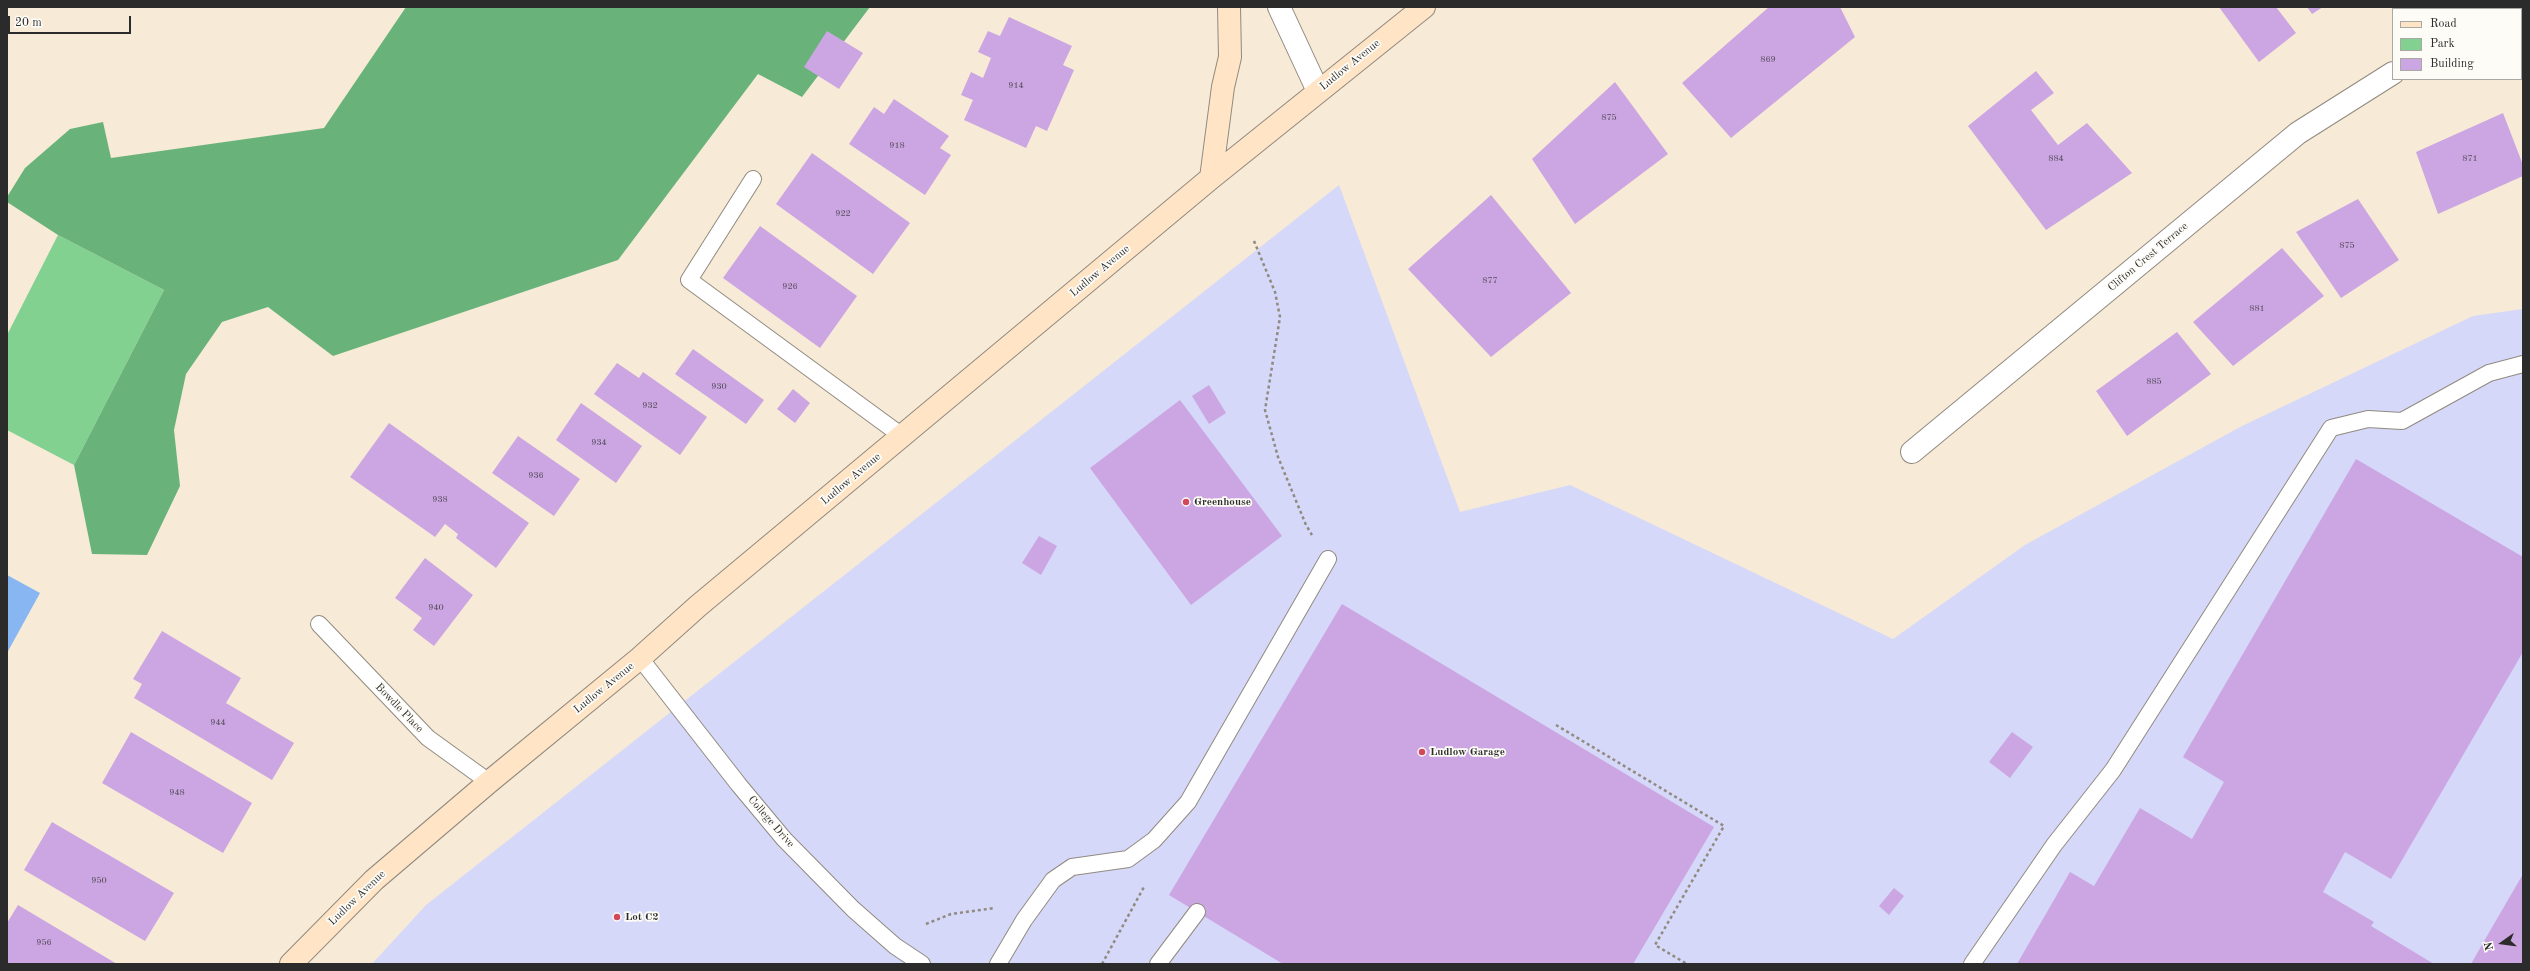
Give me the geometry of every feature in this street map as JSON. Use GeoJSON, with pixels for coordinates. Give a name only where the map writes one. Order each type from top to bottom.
{"type":"FeatureCollection","features":[{"type":"Feature","properties":{"kind":"main road"},"geometry":{"type":"LineString","coordinates":[[1211,178],[1223,87],[1230,57],[1229,7]]}},
{"type":"Feature","properties":{"kind":"main road","name":"Ludlow Avenue"},"geometry":{"type":"LineString","coordinates":[[291,964],[374,880],[488,782],[640,658],[698,606],[1211,178],[1424,7]]}},
{"type":"Feature","properties":{"kind":"street"},"geometry":{"type":"LineString","coordinates":[[1278,7],[1318,91]]}},
{"type":"Feature","properties":{"kind":"street","name":"Clifton Crest Terrace"},"geometry":{"type":"LineString","coordinates":[[1912,452],[2298,133],[2392,74]]}},
{"type":"Feature","properties":{"kind":"lane"},"geometry":{"type":"LineString","coordinates":[[753,178],[689,280],[902,436]]}},
{"type":"Feature","properties":{"kind":"lane"},"geometry":{"type":"LineString","coordinates":[[1972,964],[2054,845],[2113,770],[2331,428],[2368,419],[2402,421],[2489,373],[2523,364]]}},
{"type":"Feature","properties":{"kind":"lane"},"geometry":{"type":"LineString","coordinates":[[998,964],[1024,920],[1053,880],[1072,867],[1128,859],[1154,840],[1188,802],[1328,559]]}},
{"type":"Feature","properties":{"kind":"lane","name":"Bowdle Place"},"geometry":{"type":"LineString","coordinates":[[319,624],[428,738],[488,782]]}},
{"type":"Feature","properties":{"kind":"lane","name":"College Drive"},"geometry":{"type":"LineString","coordinates":[[640,658],[739,785],[784,839],[853,909],[896,946],[922,964]]}},
{"type":"Feature","properties":{"kind":"lane"},"geometry":{"type":"LineString","coordinates":[[1158,964],[1197,912]]}},
{"type":"Feature","properties":{"kind":"path"},"geometry":{"type":"LineString","coordinates":[[1254,241],[1275,292],[1280,317],[1265,410],[1278,457],[1306,525],[1328,559]]}},
{"type":"Feature","properties":{"kind":"path"},"geometry":{"type":"LineString","coordinates":[[1556,725],[1724,826],[1655,945],[1687,964]]}},
{"type":"Feature","properties":{"kind":"path"},"geometry":{"type":"LineString","coordinates":[[926,924],[951,914],[1002,907]]}},
{"type":"Feature","properties":{"kind":"shaded area"},"geometry":{"type":"Polygon","coordinates":[[[1339,185],[1460,512],[1570,485],[1893,639],[2025,545],[2242,426],[2473,316],[2523,309],[2523,964],[372,964],[426,905],[1339,185]]]}},
{"type":"Feature","properties":{"kind":"green space"},"geometry":{"type":"Polygon","coordinates":[[[406,7],[870,7],[802,97],[758,74],[618,260],[333,356],[268,307],[222,322],[186,374],[174,430],[180,486],[147,555],[92,554],[74,465],[164,290],[58,235],[7,202],[7,197],[25,168],[70,129],[103,122],[111,158],[324,128],[406,7]]]}},
{"type":"Feature","properties":{"kind":"green space"},"geometry":{"type":"Polygon","coordinates":[[[58,235],[164,290],[74,465],[7,430],[7,335],[58,235]]]}},
{"type":"Feature","properties":{"kind":"water"},"geometry":{"type":"Polygon","coordinates":[[[7,575],[40,593],[7,653],[7,575]]]}},
{"type":"Feature","properties":{"kind":"building"},"geometry":{"type":"Polygon","coordinates":[[[1769,7],[1840,7],[1855,37],[1731,138],[1682,83],[1769,7]]]}},
{"type":"Feature","properties":{"kind":"building"},"geometry":{"type":"Polygon","coordinates":[[[2219,7],[2276,7],[2296,33],[2259,62],[2219,7]]]}},
{"type":"Feature","properties":{"kind":"building"},"geometry":{"type":"Polygon","coordinates":[[[2307,7],[2323,7],[2312,14],[2307,7]]]}},
{"type":"Feature","properties":{"kind":"building"},"geometry":{"type":"Polygon","coordinates":[[[1009,17],[1072,46],[1063,65],[1074,70],[1047,131],[1036,126],[1026,148],[964,120],[973,100],[961,95],[971,72],[983,78],[991,58],[978,52],[988,31],[1000,36],[1009,17]]]}},
{"type":"Feature","properties":{"kind":"building"},"geometry":{"type":"Polygon","coordinates":[[[827,31],[863,53],[839,89],[804,67],[827,31]]]}},
{"type":"Feature","properties":{"kind":"building"},"geometry":{"type":"Polygon","coordinates":[[[2036,71],[2054,93],[2031,110],[2058,145],[2087,123],[2132,173],[2046,230],[1968,126],[2036,71]]]}},
{"type":"Feature","properties":{"kind":"building"},"geometry":{"type":"Polygon","coordinates":[[[1615,82],[1668,154],[1575,224],[1532,159],[1615,82]]]}},
{"type":"Feature","properties":{"kind":"building"},"geometry":{"type":"Polygon","coordinates":[[[894,99],[949,136],[940,148],[951,155],[925,195],[849,144],[874,107],[884,114],[894,99]]]}},
{"type":"Feature","properties":{"kind":"building"},"geometry":{"type":"Polygon","coordinates":[[[2503,113],[2523,165],[2523,176],[2438,214],[2416,152],[2503,113]]]}},
{"type":"Feature","properties":{"kind":"building"},"geometry":{"type":"Polygon","coordinates":[[[812,153],[910,223],[873,274],[776,204],[812,153]]]}},
{"type":"Feature","properties":{"kind":"building"},"geometry":{"type":"Polygon","coordinates":[[[1491,195],[1571,293],[1491,357],[1408,269],[1491,195]]]}},
{"type":"Feature","properties":{"kind":"building"},"geometry":{"type":"Polygon","coordinates":[[[2358,199],[2399,260],[2341,298],[2296,232],[2358,199]]]}},
{"type":"Feature","properties":{"kind":"building"},"geometry":{"type":"Polygon","coordinates":[[[760,226],[857,296],[820,348],[723,278],[760,226]]]}},
{"type":"Feature","properties":{"kind":"building"},"geometry":{"type":"Polygon","coordinates":[[[2282,248],[2324,296],[2233,366],[2193,322],[2282,248]]]}},
{"type":"Feature","properties":{"kind":"building"},"geometry":{"type":"Polygon","coordinates":[[[2177,332],[2211,374],[2127,436],[2096,391],[2177,332]]]}},
{"type":"Feature","properties":{"kind":"building"},"geometry":{"type":"Polygon","coordinates":[[[693,349],[764,400],[746,424],[675,374],[693,349]]]}},
{"type":"Feature","properties":{"kind":"building"},"geometry":{"type":"Polygon","coordinates":[[[617,363],[639,378],[643,372],[707,417],[680,455],[594,394],[617,363]]]}},
{"type":"Feature","properties":{"kind":"building"},"geometry":{"type":"Polygon","coordinates":[[[1209,385],[1226,413],[1209,424],[1192,396],[1209,385]]]}},
{"type":"Feature","properties":{"kind":"building"},"geometry":{"type":"Polygon","coordinates":[[[793,389],[810,403],[795,423],[777,409],[793,389]]]}},
{"type":"Feature","properties":{"kind":"building","name":"Greenhouse"},"geometry":{"type":"Polygon","coordinates":[[[1180,400],[1282,536],[1191,605],[1090,468],[1180,400]]]}},
{"type":"Feature","properties":{"kind":"building"},"geometry":{"type":"Polygon","coordinates":[[[581,403],[642,446],[616,483],[556,440],[581,403]]]}},
{"type":"Feature","properties":{"kind":"building"},"geometry":{"type":"Polygon","coordinates":[[[389,423],[529,523],[496,568],[456,538],[458,534],[445,524],[435,537],[350,477],[389,423]]]}},
{"type":"Feature","properties":{"kind":"building"},"geometry":{"type":"Polygon","coordinates":[[[518,436],[580,479],[554,516],[492,473],[518,436]]]}},
{"type":"Feature","properties":{"kind":"building"},"geometry":{"type":"Polygon","coordinates":[[[2356,459],[2523,557],[2523,652],[2391,879],[2345,852],[2323,892],[2374,922],[2371,926],[2434,964],[2017,964],[2070,872],[2094,886],[2140,808],[2192,839],[2224,782],[2183,757],[2356,459]]]}},
{"type":"Feature","properties":{"kind":"building"},"geometry":{"type":"Polygon","coordinates":[[[1039,536],[1057,546],[1041,575],[1022,563],[1039,536]]]}},
{"type":"Feature","properties":{"kind":"building"},"geometry":{"type":"Polygon","coordinates":[[[425,558],[473,595],[434,646],[413,630],[422,618],[395,598],[425,558]]]}},
{"type":"Feature","properties":{"kind":"building","name":"Ludlow Garage"},"geometry":{"type":"Polygon","coordinates":[[[1342,604],[1714,827],[1633,964],[1283,964],[1169,895],[1342,604]]]}},
{"type":"Feature","properties":{"kind":"building"},"geometry":{"type":"Polygon","coordinates":[[[162,631],[241,678],[226,703],[294,743],[272,780],[134,698],[142,684],[133,679],[162,631]]]}},
{"type":"Feature","properties":{"kind":"building"},"geometry":{"type":"Polygon","coordinates":[[[131,732],[252,803],[223,853],[102,783],[131,732]]]}},
{"type":"Feature","properties":{"kind":"building"},"geometry":{"type":"Polygon","coordinates":[[[2012,732],[2033,747],[2010,778],[1989,762],[2012,732]]]}},
{"type":"Feature","properties":{"kind":"building"},"geometry":{"type":"Polygon","coordinates":[[[52,822],[174,893],[145,941],[24,870],[52,822]]]}},
{"type":"Feature","properties":{"kind":"building"},"geometry":{"type":"Polygon","coordinates":[[[2523,874],[2523,964],[2471,964],[2487,936],[2523,874]]]}},
{"type":"Feature","properties":{"kind":"building"},"geometry":{"type":"Polygon","coordinates":[[[1894,888],[1904,896],[1889,915],[1879,906],[1894,888]]]}},
{"type":"Feature","properties":{"kind":"building"},"geometry":{"type":"Polygon","coordinates":[[[18,905],[117,964],[7,963],[7,923],[18,905]]]}},
{"type":"Feature","properties":{"kind":"place","name":"Greenhouse"},"geometry":{"type":"Point","coordinates":[1186,502]}},
{"type":"Feature","properties":{"kind":"place","name":"Ludlow Garage"},"geometry":{"type":"Point","coordinates":[1422,752]}},
{"type":"Feature","properties":{"kind":"place","name":"Lot C2"},"geometry":{"type":"Point","coordinates":[617,917]}}]}
